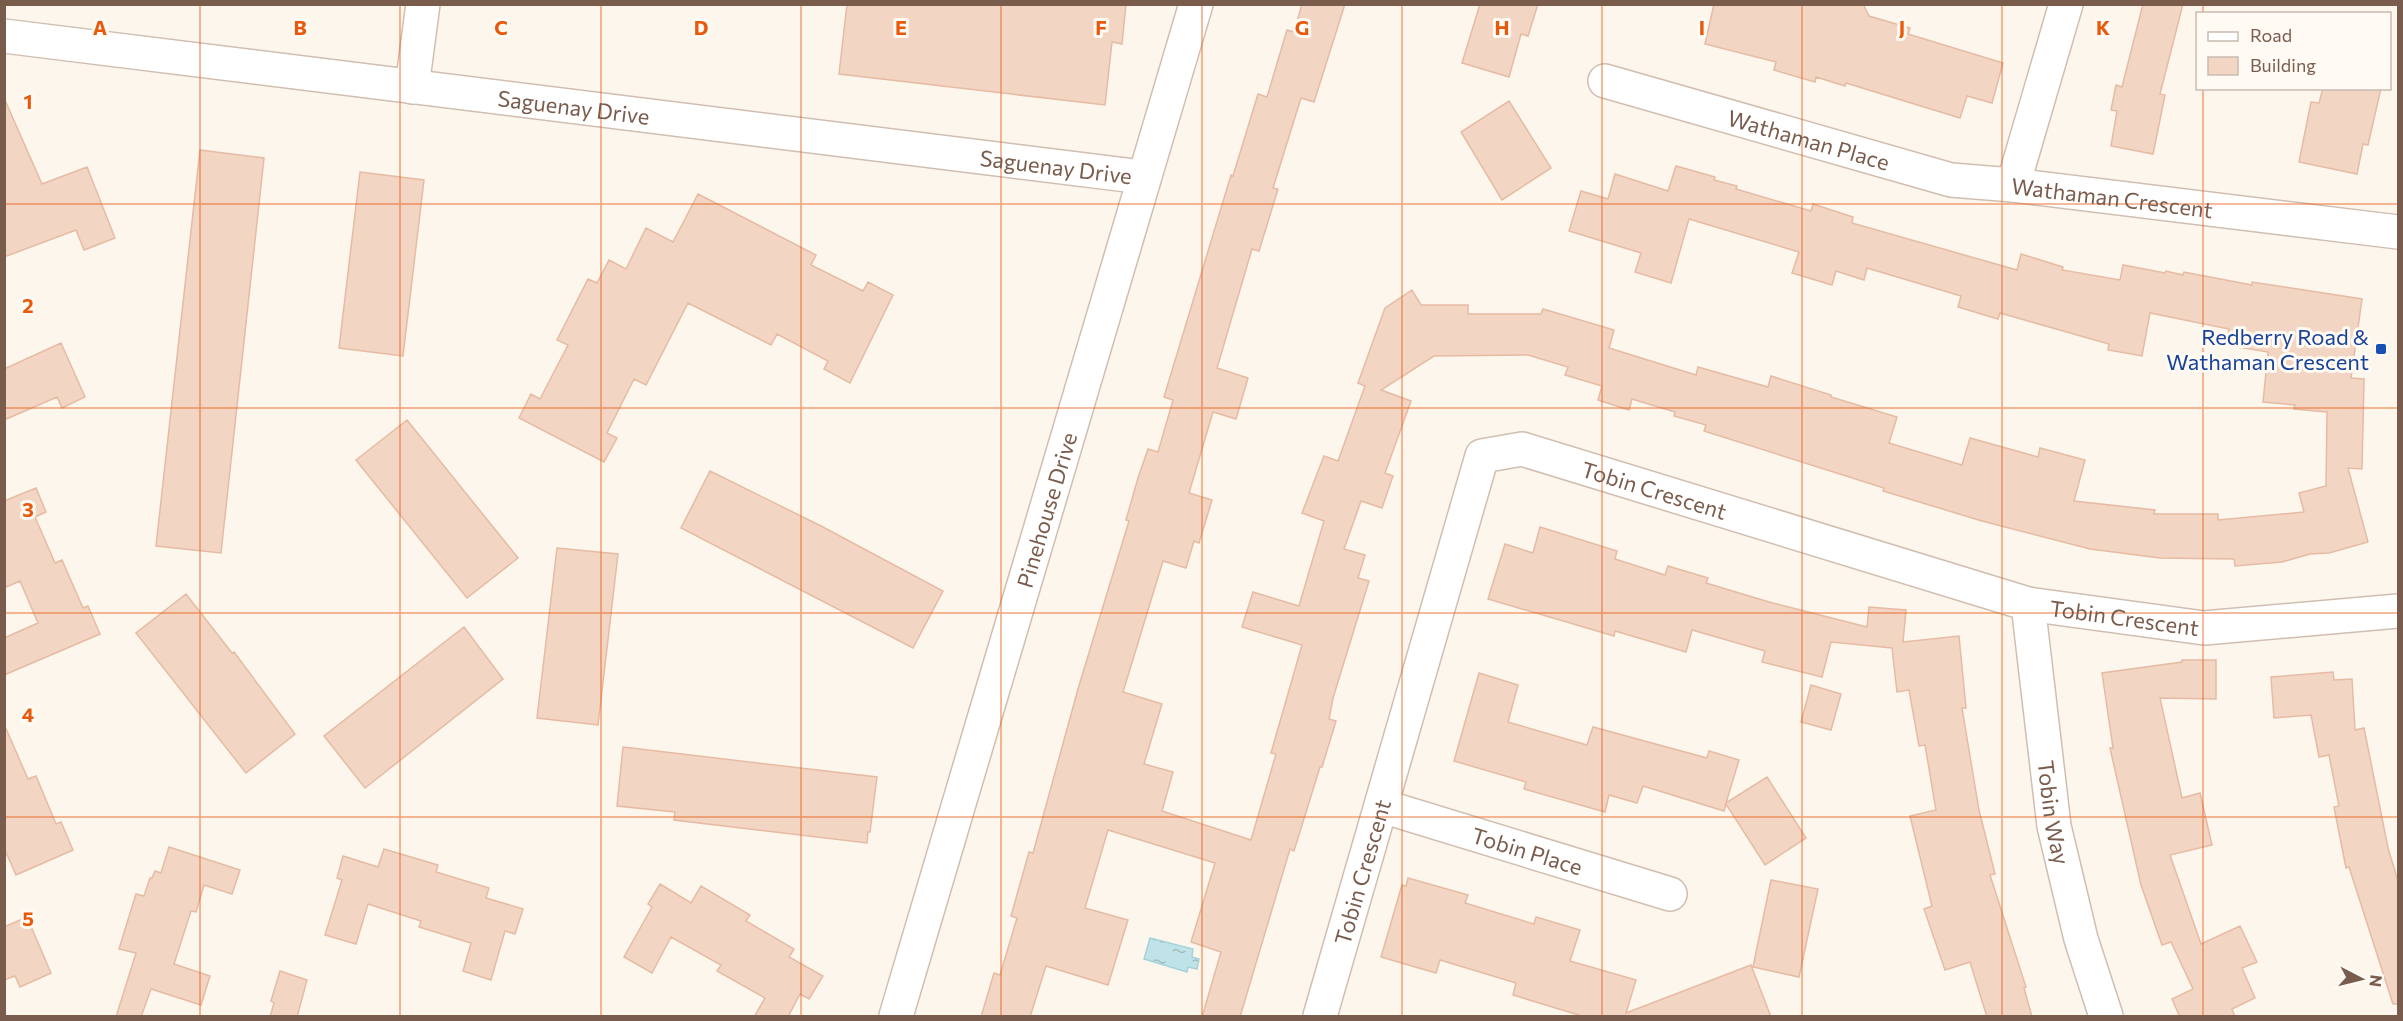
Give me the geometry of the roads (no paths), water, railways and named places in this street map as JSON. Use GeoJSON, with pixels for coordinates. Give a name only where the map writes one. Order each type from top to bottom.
{"type":"FeatureCollection","features":[{"type":"Feature","properties":{"kind":"street"},"geometry":{"type":"LineString","coordinates":[[412,87],[423,4]]}},
{"type":"Feature","properties":{"kind":"street","name":"Pinehouse Drive"},"geometry":{"type":"LineString","coordinates":[[896,1017],[1196,4]]}},
{"type":"Feature","properties":{"kind":"street","name":"Wathaman Crescent"},"geometry":{"type":"LineString","coordinates":[[2066,4],[2013,185],[2398,232]]}},
{"type":"Feature","properties":{"kind":"street","name":"Saguenay Drive"},"geometry":{"type":"LineString","coordinates":[[4,36],[1143,177]]}},
{"type":"Feature","properties":{"kind":"street","name":"Wathaman Place"},"geometry":{"type":"LineString","coordinates":[[1605,81],[1950,180],[2013,185]]}},
{"type":"Feature","properties":{"kind":"street","name":"Tobin Crescent"},"geometry":{"type":"LineString","coordinates":[[1320,1017],[1482,456],[1522,449],[2028,604],[2204,628],[2398,611]]}},
{"type":"Feature","properties":{"kind":"street","name":"Tobin Way"},"geometry":{"type":"LineString","coordinates":[[2028,604],[2054,826],[2081,939],[2106,1017]]}},
{"type":"Feature","properties":{"kind":"street","name":"Tobin Place"},"geometry":{"type":"LineString","coordinates":[[1382,806],[1670,894]]}},
{"type":"Feature","properties":{"kind":"water"},"geometry":{"type":"Polygon","coordinates":[[[1150,938],[1193,949],[1192,957],[1199,959],[1197,969],[1188,967],[1187,972],[1144,959],[1150,938]]]}},
{"type":"Feature","properties":{"kind":"place","name":"Redberry Road & Wathaman Crescent"},"geometry":{"type":"Point","coordinates":[2381,349]}}]}
